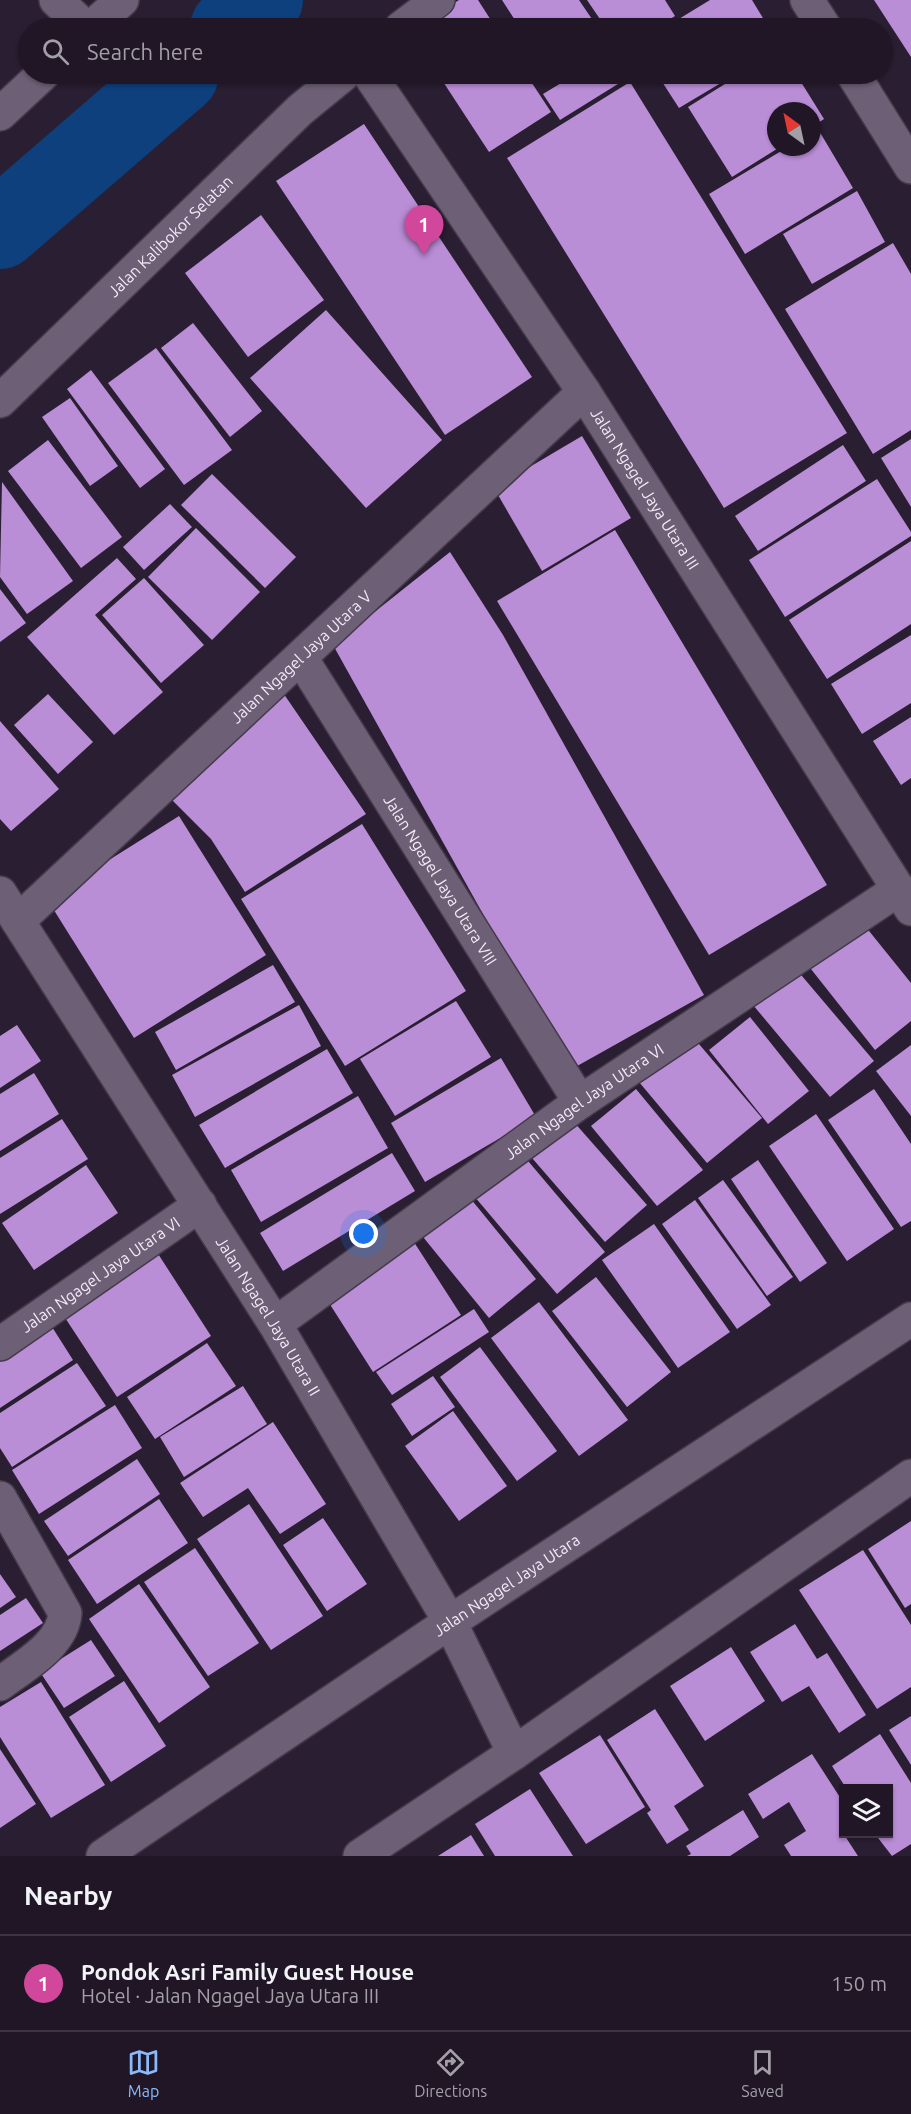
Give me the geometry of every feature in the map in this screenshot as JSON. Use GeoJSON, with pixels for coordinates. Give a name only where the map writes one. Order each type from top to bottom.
{"type":"FeatureCollection","features":[{"type":"Feature","properties":{"kind":"street"},"geometry":{"type":"LineString","coordinates":[[56,0],[75,18]]}},
{"type":"Feature","properties":{"kind":"street"},"geometry":{"type":"LineString","coordinates":[[101,18],[122,0]]}},
{"type":"Feature","properties":{"kind":"street"},"geometry":{"type":"LineString","coordinates":[[414,18],[438,0]]}},
{"type":"Feature","properties":{"kind":"street"},"geometry":{"type":"LineString","coordinates":[[807,0],[819,18]]}},
{"type":"Feature","properties":{"kind":"street"},"geometry":{"type":"LineString","coordinates":[[0,114],[32,84]]}},
{"type":"Feature","properties":{"kind":"street","name":"Jalan Kalibokor Selatan"},"geometry":{"type":"LineString","coordinates":[[0,401],[300,110],[332,84]]}},
{"type":"Feature","properties":{"kind":"street","name":"Jalan Ngagel Jaya Utara III"},"geometry":{"type":"LineString","coordinates":[[376,84],[584,392],[905,899]]}},
{"type":"Feature","properties":{"kind":"street"},"geometry":{"type":"LineString","coordinates":[[859,84],[911,167]]}},
{"type":"Feature","properties":{"kind":"street","name":"Jalan Ngagel Jaya Utara V"},"geometry":{"type":"LineString","coordinates":[[18,921],[584,392]]}},
{"type":"Feature","properties":{"kind":"street","name":"Jalan Ngagel Jaya Utara VIII"},"geometry":{"type":"LineString","coordinates":[[301,658],[580,1102]]}},
{"type":"Feature","properties":{"kind":"street","name":"Jalan Ngagel Jaya Utara II"},"geometry":{"type":"LineString","coordinates":[[0,893],[274,1324],[450,1622],[514,1754]]}},
{"type":"Feature","properties":{"kind":"street","name":"Jalan Ngagel Jaya Utara VI"},"geometry":{"type":"LineString","coordinates":[[274,1324],[580,1102],[905,899]]}},
{"type":"Feature","properties":{"kind":"street","name":"Jalan Ngagel Jaya Utara VI"},"geometry":{"type":"LineString","coordinates":[[0,1344],[200,1205]]}},
{"type":"Feature","properties":{"kind":"street","name":"Jalan Ngagel Jaya Utara"},"geometry":{"type":"LineString","coordinates":[[103,1856],[450,1622],[911,1319]]}},
{"type":"Feature","properties":{"kind":"street"},"geometry":{"type":"LineString","coordinates":[[360,1856],[514,1754],[911,1476]]}},
{"type":"Feature","properties":{"kind":"street"},"geometry":{"type":"LineString","coordinates":[[0,1498],[65,1613],[60,1633],[37,1656],[0,1684]]}},
{"type":"Feature","properties":{"kind":"building"},"geometry":{"type":"Polygon","coordinates":[[[459,0],[478,0],[490,18],[431,18],[459,0]]]}},
{"type":"Feature","properties":{"kind":"building"},"geometry":{"type":"Polygon","coordinates":[[[502,0],[579,0],[591,18],[514,18],[502,0]]]}},
{"type":"Feature","properties":{"kind":"building"},"geometry":{"type":"Polygon","coordinates":[[[587,0],[665,0],[675,16],[672,18],[599,18],[587,0]]]}},
{"type":"Feature","properties":{"kind":"building"},"geometry":{"type":"Polygon","coordinates":[[[710,0],[752,0],[763,18],[680,18],[710,0]]]}},
{"type":"Feature","properties":{"kind":"building"},"geometry":{"type":"Polygon","coordinates":[[[874,0],[911,0],[911,57],[893,29],[893,18],[886,18],[874,0]]]}},
{"type":"Feature","properties":{"kind":"building"},"geometry":{"type":"Polygon","coordinates":[[[445,84],[533,84],[551,112],[489,152],[445,84]]]}},
{"type":"Feature","properties":{"kind":"building"},"geometry":{"type":"Polygon","coordinates":[[[560,84],[618,84],[560,120],[543,94],[560,84]]]}},
{"type":"Feature","properties":{"kind":"building"},"geometry":{"type":"Polygon","coordinates":[[[627,84],[631,84],[847,433],[724,508],[507,158],[627,84]]]}},
{"type":"Feature","properties":{"kind":"building"},"geometry":{"type":"Polygon","coordinates":[[[663,84],[719,84],[679,108],[663,84]]]}},
{"type":"Feature","properties":{"kind":"building"},"geometry":{"type":"Polygon","coordinates":[[[725,84],[802,84],[813,102],[767,102],[767,155],[732,177],[688,107],[725,84]]]}},
{"type":"Feature","properties":{"kind":"building"},"geometry":{"type":"Polygon","coordinates":[[[364,124],[532,377],[445,435],[276,181],[364,124]]]}},
{"type":"Feature","properties":{"kind":"building"},"geometry":{"type":"Polygon","coordinates":[[[821,134],[853,188],[745,254],[709,194],[773,156],[821,156],[821,134]]]}},
{"type":"Feature","properties":{"kind":"building"},"geometry":{"type":"Polygon","coordinates":[[[857,191],[885,242],[812,284],[783,234],[857,191]]]}},
{"type":"Feature","properties":{"kind":"building"},"geometry":{"type":"Polygon","coordinates":[[[261,215],[324,300],[248,357],[185,273],[261,215]]]}},
{"type":"Feature","properties":{"kind":"building"},"geometry":{"type":"Polygon","coordinates":[[[893,243],[911,274],[911,430],[873,454],[785,309],[893,243]]]}},
{"type":"Feature","properties":{"kind":"building"},"geometry":{"type":"Polygon","coordinates":[[[326,310],[442,440],[366,508],[250,378],[326,310]]]}},
{"type":"Feature","properties":{"kind":"building"},"geometry":{"type":"Polygon","coordinates":[[[193,323],[262,411],[230,437],[161,348],[193,323]]]}},
{"type":"Feature","properties":{"kind":"building"},"geometry":{"type":"Polygon","coordinates":[[[156,348],[232,450],[184,485],[108,383],[156,348]]]}},
{"type":"Feature","properties":{"kind":"building"},"geometry":{"type":"Polygon","coordinates":[[[91,370],[165,469],[140,488],[67,389],[91,370]]]}},
{"type":"Feature","properties":{"kind":"building"},"geometry":{"type":"Polygon","coordinates":[[[70,398],[118,466],[90,486],[42,417],[70,398]]]}},
{"type":"Feature","properties":{"kind":"building"},"geometry":{"type":"Polygon","coordinates":[[[582,436],[631,518],[542,571],[494,488],[582,436]]]}},
{"type":"Feature","properties":{"kind":"building"},"geometry":{"type":"Polygon","coordinates":[[[911,439],[911,507],[881,458],[911,439]]]}},
{"type":"Feature","properties":{"kind":"building"},"geometry":{"type":"Polygon","coordinates":[[[48,440],[122,537],[81,568],[8,471],[48,440]]]}},
{"type":"Feature","properties":{"kind":"building"},"geometry":{"type":"Polygon","coordinates":[[[843,445],[866,481],[758,551],[735,516],[843,445]]]}},
{"type":"Feature","properties":{"kind":"building"},"geometry":{"type":"Polygon","coordinates":[[[212,474],[296,557],[265,588],[181,505],[212,474]]]}},
{"type":"Feature","properties":{"kind":"building"},"geometry":{"type":"Polygon","coordinates":[[[877,479],[911,532],[911,536],[785,617],[749,560],[877,479]]]}},
{"type":"Feature","properties":{"kind":"building"},"geometry":{"type":"Polygon","coordinates":[[[2,482],[73,581],[27,614],[0,577],[2,482]]]}},
{"type":"Feature","properties":{"kind":"building"},"geometry":{"type":"Polygon","coordinates":[[[170,504],[192,527],[144,570],[123,547],[170,504]]]}},
{"type":"Feature","properties":{"kind":"building"},"geometry":{"type":"Polygon","coordinates":[[[196,528],[260,592],[212,640],[148,577],[196,528]]]}},
{"type":"Feature","properties":{"kind":"building"},"geometry":{"type":"Polygon","coordinates":[[[615,530],[827,885],[709,955],[497,601],[615,530]]]}},
{"type":"Feature","properties":{"kind":"building"},"geometry":{"type":"Polygon","coordinates":[[[911,541],[911,624],[827,679],[789,620],[911,541]]]}},
{"type":"Feature","properties":{"kind":"building"},"geometry":{"type":"Polygon","coordinates":[[[450,552],[503,635],[704,995],[570,1070],[333,645],[450,552]]]}},
{"type":"Feature","properties":{"kind":"building"},"geometry":{"type":"Polygon","coordinates":[[[117,558],[136,579],[95,615],[163,692],[114,735],[27,637],[117,558]]]}},
{"type":"Feature","properties":{"kind":"building"},"geometry":{"type":"Polygon","coordinates":[[[144,578],[204,645],[161,683],[102,615],[144,578]]]}},
{"type":"Feature","properties":{"kind":"building"},"geometry":{"type":"Polygon","coordinates":[[[0,589],[26,623],[0,642],[0,589]]]}},
{"type":"Feature","properties":{"kind":"building"},"geometry":{"type":"Polygon","coordinates":[[[911,635],[911,703],[862,734],[831,684],[911,635]]]}},
{"type":"Feature","properties":{"kind":"building"},"geometry":{"type":"Polygon","coordinates":[[[277,684],[366,814],[245,892],[211,839],[166,794],[277,684]]]}},
{"type":"Feature","properties":{"kind":"building"},"geometry":{"type":"Polygon","coordinates":[[[48,694],[93,742],[58,774],[14,725],[48,694]]]}},
{"type":"Feature","properties":{"kind":"building"},"geometry":{"type":"Polygon","coordinates":[[[911,717],[911,778],[901,785],[873,741],[911,717]]]}},
{"type":"Feature","properties":{"kind":"building"},"geometry":{"type":"Polygon","coordinates":[[[0,721],[59,789],[11,831],[0,819],[0,721]]]}},
{"type":"Feature","properties":{"kind":"building"},"geometry":{"type":"Polygon","coordinates":[[[179,816],[266,955],[134,1038],[47,899],[179,816]]]}},
{"type":"Feature","properties":{"kind":"building"},"geometry":{"type":"Polygon","coordinates":[[[362,824],[466,991],[345,1066],[241,899],[362,824]]]}},
{"type":"Feature","properties":{"kind":"building"},"geometry":{"type":"Polygon","coordinates":[[[861,921],[911,983],[911,1021],[875,1050],[807,964],[861,921]]]}},
{"type":"Feature","properties":{"kind":"building"},"geometry":{"type":"Polygon","coordinates":[[[791,963],[874,1061],[830,1097],[748,999],[791,963]]]}},
{"type":"Feature","properties":{"kind":"building"},"geometry":{"type":"Polygon","coordinates":[[[273,965],[295,1002],[176,1070],[155,1032],[273,965]]]}},
{"type":"Feature","properties":{"kind":"building"},"geometry":{"type":"Polygon","coordinates":[[[456,1001],[491,1057],[395,1116],[360,1059],[456,1001]]]}},
{"type":"Feature","properties":{"kind":"building"},"geometry":{"type":"Polygon","coordinates":[[[299,1005],[321,1046],[195,1117],[172,1075],[299,1005]]]}},
{"type":"Feature","properties":{"kind":"building"},"geometry":{"type":"Polygon","coordinates":[[[750,1017],[809,1091],[768,1124],[709,1050],[750,1017]]]}},
{"type":"Feature","properties":{"kind":"building"},"geometry":{"type":"Polygon","coordinates":[[[17,1025],[41,1061],[0,1088],[0,1036],[17,1025]]]}},
{"type":"Feature","properties":{"kind":"building"},"geometry":{"type":"Polygon","coordinates":[[[693,1037],[762,1118],[707,1163],[639,1082],[693,1037]]]}},
{"type":"Feature","properties":{"kind":"building"},"geometry":{"type":"Polygon","coordinates":[[[911,1045],[911,1116],[876,1071],[911,1045]]]}},
{"type":"Feature","properties":{"kind":"building"},"geometry":{"type":"Polygon","coordinates":[[[327,1049],[353,1093],[225,1168],[199,1125],[327,1049]]]}},
{"type":"Feature","properties":{"kind":"building"},"geometry":{"type":"Polygon","coordinates":[[[501,1058],[536,1117],[425,1182],[391,1123],[501,1058]]]}},
{"type":"Feature","properties":{"kind":"building"},"geometry":{"type":"Polygon","coordinates":[[[34,1073],[59,1114],[0,1151],[0,1094],[34,1073]]]}},
{"type":"Feature","properties":{"kind":"building"},"geometry":{"type":"Polygon","coordinates":[[[636,1089],[703,1170],[657,1206],[591,1126],[636,1089]]]}},
{"type":"Feature","properties":{"kind":"building"},"geometry":{"type":"Polygon","coordinates":[[[874,1089],[911,1144],[911,1221],[901,1227],[828,1120],[874,1089]]]}},
{"type":"Feature","properties":{"kind":"building"},"geometry":{"type":"Polygon","coordinates":[[[358,1096],[388,1148],[261,1222],[231,1170],[358,1096]]]}},
{"type":"Feature","properties":{"kind":"building"},"geometry":{"type":"Polygon","coordinates":[[[816,1114],[894,1229],[847,1261],[769,1146],[816,1114]]]}},
{"type":"Feature","properties":{"kind":"building"},"geometry":{"type":"Polygon","coordinates":[[[62,1119],[88,1159],[0,1214],[0,1158],[62,1119]]]}},
{"type":"Feature","properties":{"kind":"building"},"geometry":{"type":"Polygon","coordinates":[[[573,1121],[647,1205],[605,1242],[532,1158],[573,1121]]]}},
{"type":"Feature","properties":{"kind":"building"},"geometry":{"type":"Polygon","coordinates":[[[392,1153],[415,1191],[283,1271],[260,1233],[392,1153]]]}},
{"type":"Feature","properties":{"kind":"building"},"geometry":{"type":"Polygon","coordinates":[[[523,1155],[605,1252],[557,1294],[474,1196],[523,1155]]]}},
{"type":"Feature","properties":{"kind":"building"},"geometry":{"type":"Polygon","coordinates":[[[758,1160],[827,1263],[800,1282],[731,1179],[758,1160]]]}},
{"type":"Feature","properties":{"kind":"building"},"geometry":{"type":"Polygon","coordinates":[[[86,1165],[118,1213],[34,1270],[2,1223],[86,1165]]]}},
{"type":"Feature","properties":{"kind":"building"},"geometry":{"type":"Polygon","coordinates":[[[723,1180],[793,1277],[767,1296],[698,1198],[723,1180]]]}},
{"type":"Feature","properties":{"kind":"building"},"geometry":{"type":"Polygon","coordinates":[[[466,1193],[536,1279],[489,1318],[419,1232],[466,1193]]]}},
{"type":"Feature","properties":{"kind":"building"},"geometry":{"type":"Polygon","coordinates":[[[695,1200],[771,1305],[737,1329],[662,1224],[695,1200]]]}},
{"type":"Feature","properties":{"kind":"building"},"geometry":{"type":"Polygon","coordinates":[[[654,1224],[730,1332],[678,1368],[602,1260],[654,1224]]]}},
{"type":"Feature","properties":{"kind":"building"},"geometry":{"type":"Polygon","coordinates":[[[412,1239],[461,1315],[373,1372],[324,1295],[412,1239]]]}},
{"type":"Feature","properties":{"kind":"building"},"geometry":{"type":"Polygon","coordinates":[[[153,1246],[211,1336],[117,1397],[58,1307],[153,1246]]]}},
{"type":"Feature","properties":{"kind":"building"},"geometry":{"type":"Polygon","coordinates":[[[596,1277],[671,1372],[627,1407],[552,1311],[596,1277]]]}},
{"type":"Feature","properties":{"kind":"building"},"geometry":{"type":"Polygon","coordinates":[[[539,1302],[628,1420],[579,1456],[491,1338],[539,1302]]]}},
{"type":"Feature","properties":{"kind":"building"},"geometry":{"type":"Polygon","coordinates":[[[474,1309],[489,1332],[392,1395],[376,1372],[474,1309]]]}},
{"type":"Feature","properties":{"kind":"building"},"geometry":{"type":"Polygon","coordinates":[[[47,1319],[73,1360],[0,1408],[0,1350],[47,1319]]]}},
{"type":"Feature","properties":{"kind":"building"},"geometry":{"type":"Polygon","coordinates":[[[207,1343],[236,1386],[155,1439],[127,1397],[207,1343]]]}},
{"type":"Feature","properties":{"kind":"building"},"geometry":{"type":"Polygon","coordinates":[[[480,1347],[557,1451],[517,1481],[440,1377],[480,1347]]]}},
{"type":"Feature","properties":{"kind":"building"},"geometry":{"type":"Polygon","coordinates":[[[77,1363],[106,1406],[12,1467],[0,1448],[0,1413],[77,1363]]]}},
{"type":"Feature","properties":{"kind":"building"},"geometry":{"type":"Polygon","coordinates":[[[433,1376],[455,1407],[412,1436],[391,1404],[433,1376]]]}},
{"type":"Feature","properties":{"kind":"building"},"geometry":{"type":"Polygon","coordinates":[[[243,1386],[267,1424],[184,1477],[160,1437],[243,1386]]]}},
{"type":"Feature","properties":{"kind":"building"},"geometry":{"type":"Polygon","coordinates":[[[115,1405],[142,1448],[39,1514],[12,1470],[115,1405]]]}},
{"type":"Feature","properties":{"kind":"building"},"geometry":{"type":"Polygon","coordinates":[[[453,1411],[507,1486],[459,1521],[405,1446],[453,1411]]]}},
{"type":"Feature","properties":{"kind":"building"},"geometry":{"type":"Polygon","coordinates":[[[273,1422],[326,1504],[280,1534],[248,1488],[203,1517],[180,1483],[273,1422]]]}},
{"type":"Feature","properties":{"kind":"building"},"geometry":{"type":"Polygon","coordinates":[[[137,1459],[160,1494],[68,1556],[44,1521],[137,1459]]]}},
{"type":"Feature","properties":{"kind":"building"},"geometry":{"type":"Polygon","coordinates":[[[159,1499],[188,1543],[97,1604],[68,1560],[159,1499]]]}},
{"type":"Feature","properties":{"kind":"building"},"geometry":{"type":"Polygon","coordinates":[[[249,1504],[323,1616],[271,1650],[197,1539],[249,1504]]]}},
{"type":"Feature","properties":{"kind":"building"},"geometry":{"type":"Polygon","coordinates":[[[323,1518],[367,1584],[327,1611],[283,1545],[323,1518]]]}},
{"type":"Feature","properties":{"kind":"building"},"geometry":{"type":"Polygon","coordinates":[[[911,1521],[911,1604],[905,1608],[868,1549],[911,1521]]]}},
{"type":"Feature","properties":{"kind":"building"},"geometry":{"type":"Polygon","coordinates":[[[195,1548],[259,1643],[208,1676],[144,1582],[195,1548]]]}},
{"type":"Feature","properties":{"kind":"building"},"geometry":{"type":"Polygon","coordinates":[[[863,1550],[911,1625],[911,1687],[877,1709],[799,1590],[863,1550]]]}},
{"type":"Feature","properties":{"kind":"building"},"geometry":{"type":"Polygon","coordinates":[[[0,1574],[16,1597],[0,1608],[0,1574]]]}},
{"type":"Feature","properties":{"kind":"building"},"geometry":{"type":"Polygon","coordinates":[[[139,1584],[210,1687],[159,1723],[89,1619],[139,1584]]]}},
{"type":"Feature","properties":{"kind":"building"},"geometry":{"type":"Polygon","coordinates":[[[26,1598],[43,1623],[0,1651],[0,1615],[26,1598]]]}},
{"type":"Feature","properties":{"kind":"building"},"geometry":{"type":"Polygon","coordinates":[[[795,1624],[817,1659],[827,1653],[866,1715],[839,1733],[809,1686],[782,1702],[750,1652],[795,1624]]]}},
{"type":"Feature","properties":{"kind":"building"},"geometry":{"type":"Polygon","coordinates":[[[91,1640],[115,1676],[64,1708],[40,1672],[91,1640]]]}},
{"type":"Feature","properties":{"kind":"building"},"geometry":{"type":"Polygon","coordinates":[[[731,1647],[765,1701],[705,1741],[670,1686],[731,1647]]]}},
{"type":"Feature","properties":{"kind":"building"},"geometry":{"type":"Polygon","coordinates":[[[124,1681],[166,1746],[111,1782],[69,1717],[124,1681]]]}},
{"type":"Feature","properties":{"kind":"building"},"geometry":{"type":"Polygon","coordinates":[[[41,1682],[105,1785],[51,1818],[0,1737],[0,1707],[41,1682]]]}},
{"type":"Feature","properties":{"kind":"building"},"geometry":{"type":"Polygon","coordinates":[[[655,1709],[704,1786],[674,1806],[689,1830],[667,1844],[647,1813],[651,1810],[607,1740],[655,1709]]]}},
{"type":"Feature","properties":{"kind":"building"},"geometry":{"type":"Polygon","coordinates":[[[911,1716],[911,1765],[889,1730],[911,1716]]]}},
{"type":"Feature","properties":{"kind":"building"},"geometry":{"type":"Polygon","coordinates":[[[880,1734],[911,1783],[911,1844],[892,1856],[878,1838],[893,1838],[893,1784],[843,1784],[832,1766],[880,1734]]]}},
{"type":"Feature","properties":{"kind":"building"},"geometry":{"type":"Polygon","coordinates":[[[600,1735],[645,1807],[586,1844],[539,1773],[600,1735]]]}},
{"type":"Feature","properties":{"kind":"building"},"geometry":{"type":"Polygon","coordinates":[[[0,1749],[36,1804],[0,1828],[0,1749]]]}},
{"type":"Feature","properties":{"kind":"building"},"geometry":{"type":"Polygon","coordinates":[[[812,1754],[839,1796],[839,1838],[846,1838],[858,1856],[791,1856],[784,1845],[806,1831],[789,1802],[763,1819],[748,1794],[812,1754]]]}},
{"type":"Feature","properties":{"kind":"building"},"geometry":{"type":"Polygon","coordinates":[[[530,1789],[573,1856],[495,1856],[475,1824],[530,1789]]]}},
{"type":"Feature","properties":{"kind":"building"},"geometry":{"type":"Polygon","coordinates":[[[743,1810],[759,1837],[730,1856],[687,1856],[691,1854],[686,1846],[743,1810]]]}},
{"type":"Feature","properties":{"kind":"building"},"geometry":{"type":"Polygon","coordinates":[[[471,1835],[484,1856],[438,1856],[471,1835]]]}},
{"type":"Feature","properties":{"kind":"waterway"},"geometry":{"type":"LineString","coordinates":[[242,18],[263,0]]}},
{"type":"Feature","properties":{"kind":"waterway"},"geometry":{"type":"LineString","coordinates":[[0,229],[167,84]]}},
{"type":"Feature","properties":{"kind":"place","name":"Pondok Asri Family Guest House"},"geometry":{"type":"Point","coordinates":[424,255]}}]}
